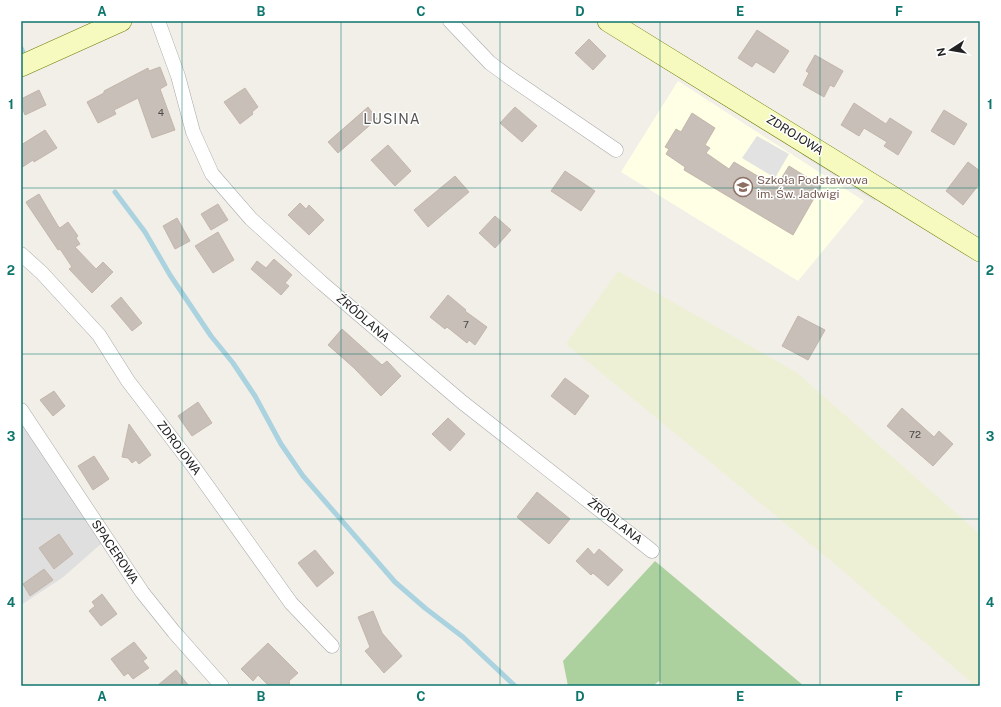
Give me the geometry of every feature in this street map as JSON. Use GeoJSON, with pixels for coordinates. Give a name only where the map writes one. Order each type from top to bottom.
{"type":"FeatureCollection","features":[{"type":"Feature","properties":{"kind":"street"},"geometry":{"type":"LineString","coordinates":[[21,66],[121,21]]}},
{"type":"Feature","properties":{"kind":"street","name":"ŹRÓDLANA"},"geometry":{"type":"LineString","coordinates":[[158,21],[178,76],[193,132],[212,174],[251,219],[322,283],[462,402],[652,551]]}},
{"type":"Feature","properties":{"kind":"street"},"geometry":{"type":"LineString","coordinates":[[450,21],[490,63],[512,80],[616,150]]}},
{"type":"Feature","properties":{"kind":"street","name":"ZDROJOWA"},"geometry":{"type":"LineString","coordinates":[[608,21],[980,251]]}},
{"type":"Feature","properties":{"kind":"street","name":"ZDROJOWA"},"geometry":{"type":"LineString","coordinates":[[21,254],[42,272],[99,335],[128,381],[193,466],[291,603],[332,646]]}},
{"type":"Feature","properties":{"kind":"street","name":"SPACEROWA"},"geometry":{"type":"LineString","coordinates":[[21,410],[142,592],[174,632],[222,686]]}},
{"type":"Feature","properties":{"kind":"shaded area","name":"Szkoła Podstawowa im. Św. Jadwigi"},"geometry":{"type":"Polygon","coordinates":[[[678,81],[864,201],[798,281],[621,172],[678,81]]]}},
{"type":"Feature","properties":{"kind":"shaded area"},"geometry":{"type":"Polygon","coordinates":[[[757,136],[789,154],[775,178],[742,158],[757,136]]]}},
{"type":"Feature","properties":{"kind":"shaded area"},"geometry":{"type":"Polygon","coordinates":[[[802,149],[877,197],[875,201],[802,155],[802,149]]]}},
{"type":"Feature","properties":{"kind":"shaded area"},"geometry":{"type":"Polygon","coordinates":[[[618,271],[796,372],[980,534],[980,686],[975,686],[842,570],[566,344],[618,271]]]}},
{"type":"Feature","properties":{"kind":"shaded area"},"geometry":{"type":"Polygon","coordinates":[[[21,418],[102,543],[62,578],[21,605],[21,418]]]}},
{"type":"Feature","properties":{"kind":"green space"},"geometry":{"type":"Polygon","coordinates":[[[655,561],[804,686],[664,686],[659,681],[653,686],[568,686],[563,661],[655,561]]]}},
{"type":"Feature","properties":{"kind":"building"},"geometry":{"type":"Polygon","coordinates":[[[757,30],[789,51],[774,73],[756,62],[752,67],[738,58],[757,30]]]}},
{"type":"Feature","properties":{"kind":"building"},"geometry":{"type":"Polygon","coordinates":[[[589,39],[606,56],[593,70],[575,53],[589,39]]]}},
{"type":"Feature","properties":{"kind":"building"},"geometry":{"type":"Polygon","coordinates":[[[815,55],[843,71],[834,87],[830,85],[824,97],[803,85],[809,73],[806,71],[815,55]]]}},
{"type":"Feature","properties":{"kind":"building"},"geometry":{"type":"Polygon","coordinates":[[[160,67],[167,85],[160,89],[175,130],[152,138],[138,98],[114,110],[116,114],[98,123],[87,102],[104,93],[104,91],[148,68],[149,71],[160,67]]]}},
{"type":"Feature","properties":{"kind":"building"},"geometry":{"type":"Polygon","coordinates":[[[245,88],[258,107],[252,112],[253,114],[240,124],[224,102],[245,88]]]}},
{"type":"Feature","properties":{"kind":"building"},"geometry":{"type":"Polygon","coordinates":[[[39,90],[46,105],[25,115],[21,105],[21,99],[39,90]]]}},
{"type":"Feature","properties":{"kind":"building"},"geometry":{"type":"Polygon","coordinates":[[[854,103],[886,124],[890,118],[912,132],[898,155],[884,146],[887,142],[864,128],[859,136],[841,125],[854,103]]]}},
{"type":"Feature","properties":{"kind":"building"},"geometry":{"type":"Polygon","coordinates":[[[368,107],[377,119],[338,153],[328,142],[368,107]]]}},
{"type":"Feature","properties":{"kind":"building"},"geometry":{"type":"Polygon","coordinates":[[[515,107],[537,126],[522,142],[500,123],[515,107]]]}},
{"type":"Feature","properties":{"kind":"building"},"geometry":{"type":"Polygon","coordinates":[[[944,110],[967,124],[954,145],[931,131],[944,110]]]}},
{"type":"Feature","properties":{"kind":"building","name":"Szkoła Podstawowa im. Św. Jadwigi"},"geometry":{"type":"Polygon","coordinates":[[[692,113],[715,128],[705,145],[710,148],[706,153],[729,169],[734,162],[776,187],[789,166],[821,186],[793,235],[684,170],[685,167],[666,154],[669,149],[665,147],[676,129],[681,132],[692,113]]]}},
{"type":"Feature","properties":{"kind":"building"},"geometry":{"type":"Polygon","coordinates":[[[45,130],[57,148],[21,168],[21,145],[45,130]]]}},
{"type":"Feature","properties":{"kind":"building"},"geometry":{"type":"Polygon","coordinates":[[[388,145],[411,171],[395,186],[371,160],[388,145]]]}},
{"type":"Feature","properties":{"kind":"building"},"geometry":{"type":"Polygon","coordinates":[[[968,162],[980,171],[980,183],[963,205],[946,191],[968,162]]]}},
{"type":"Feature","properties":{"kind":"building"},"geometry":{"type":"Polygon","coordinates":[[[565,171],[595,191],[581,211],[551,191],[565,171]]]}},
{"type":"Feature","properties":{"kind":"building"},"geometry":{"type":"Polygon","coordinates":[[[455,176],[469,192],[428,227],[414,210],[455,176]]]}},
{"type":"Feature","properties":{"kind":"building"},"geometry":{"type":"Polygon","coordinates":[[[39,194],[58,226],[60,228],[68,222],[78,236],[76,238],[80,244],[75,247],[96,269],[103,262],[113,272],[92,293],[69,269],[72,267],[60,249],[58,250],[27,204],[26,202],[39,194]]]}},
{"type":"Feature","properties":{"kind":"building"},"geometry":{"type":"Polygon","coordinates":[[[300,203],[306,209],[309,205],[324,220],[309,235],[288,215],[300,203]]]}},
{"type":"Feature","properties":{"kind":"building"},"geometry":{"type":"Polygon","coordinates":[[[218,204],[228,220],[211,230],[201,214],[218,204]]]}},
{"type":"Feature","properties":{"kind":"building"},"geometry":{"type":"Polygon","coordinates":[[[495,216],[511,230],[495,248],[479,233],[495,216]]]}},
{"type":"Feature","properties":{"kind":"building"},"geometry":{"type":"Polygon","coordinates":[[[177,218],[190,241],[175,249],[163,226],[177,218]]]}},
{"type":"Feature","properties":{"kind":"building"},"geometry":{"type":"Polygon","coordinates":[[[218,232],[234,260],[213,273],[195,246],[218,232]]]}},
{"type":"Feature","properties":{"kind":"building"},"geometry":{"type":"Polygon","coordinates":[[[274,259],[292,275],[285,283],[289,286],[281,295],[251,269],[257,261],[266,268],[274,259]]]}},
{"type":"Feature","properties":{"kind":"building"},"geometry":{"type":"Polygon","coordinates":[[[448,295],[466,310],[465,311],[487,327],[475,345],[469,340],[467,343],[447,327],[445,329],[430,317],[448,295]]]}},
{"type":"Feature","properties":{"kind":"building"},"geometry":{"type":"Polygon","coordinates":[[[121,297],[142,323],[132,331],[111,306],[121,297]]]}},
{"type":"Feature","properties":{"kind":"building"},"geometry":{"type":"Polygon","coordinates":[[[798,316],[825,330],[808,360],[782,346],[798,316]]]}},
{"type":"Feature","properties":{"kind":"building"},"geometry":{"type":"Polygon","coordinates":[[[342,329],[382,365],[387,361],[401,376],[381,396],[354,368],[328,345],[342,329]]]}},
{"type":"Feature","properties":{"kind":"building"},"geometry":{"type":"Polygon","coordinates":[[[565,378],[589,396],[575,415],[551,396],[565,378]]]}},
{"type":"Feature","properties":{"kind":"building"},"geometry":{"type":"Polygon","coordinates":[[[54,391],[65,406],[53,416],[40,400],[54,391]]]}},
{"type":"Feature","properties":{"kind":"building"},"geometry":{"type":"Polygon","coordinates":[[[198,402],[212,423],[192,436],[178,416],[198,402]]]}},
{"type":"Feature","properties":{"kind":"building"},"geometry":{"type":"Polygon","coordinates":[[[902,408],[934,437],[939,431],[953,444],[933,466],[887,426],[902,408]]]}},
{"type":"Feature","properties":{"kind":"building"},"geometry":{"type":"Polygon","coordinates":[[[448,418],[465,434],[450,451],[432,434],[448,418]]]}},
{"type":"Feature","properties":{"kind":"building"},"geometry":{"type":"Polygon","coordinates":[[[129,424],[151,455],[139,464],[136,460],[132,463],[128,458],[122,457],[129,424]]]}},
{"type":"Feature","properties":{"kind":"building"},"geometry":{"type":"Polygon","coordinates":[[[94,456],[109,479],[93,490],[78,466],[94,456]]]}},
{"type":"Feature","properties":{"kind":"building"},"geometry":{"type":"Polygon","coordinates":[[[537,492],[570,519],[549,544],[517,517],[537,492]]]}},
{"type":"Feature","properties":{"kind":"building"},"geometry":{"type":"Polygon","coordinates":[[[59,534],[73,554],[54,569],[39,548],[59,534]]]}},
{"type":"Feature","properties":{"kind":"building"},"geometry":{"type":"Polygon","coordinates":[[[588,548],[594,555],[599,549],[623,570],[608,586],[593,573],[591,575],[576,561],[588,548]]]}},
{"type":"Feature","properties":{"kind":"building"},"geometry":{"type":"Polygon","coordinates":[[[315,550],[334,573],[317,587],[298,563],[315,550]]]}},
{"type":"Feature","properties":{"kind":"building"},"geometry":{"type":"Polygon","coordinates":[[[44,569],[53,580],[30,596],[23,584],[44,569]]]}},
{"type":"Feature","properties":{"kind":"building"},"geometry":{"type":"Polygon","coordinates":[[[102,594],[117,614],[101,626],[89,611],[95,606],[92,602],[102,594]]]}},
{"type":"Feature","properties":{"kind":"building"},"geometry":{"type":"Polygon","coordinates":[[[373,611],[382,633],[402,656],[384,673],[365,651],[370,647],[358,617],[373,611]]]}},
{"type":"Feature","properties":{"kind":"building"},"geometry":{"type":"Polygon","coordinates":[[[134,642],[147,658],[143,661],[149,668],[133,679],[128,673],[124,676],[111,659],[134,642]]]}},
{"type":"Feature","properties":{"kind":"building"},"geometry":{"type":"Polygon","coordinates":[[[268,643],[298,673],[289,681],[290,686],[269,686],[258,675],[253,681],[241,669],[268,643]]]}},
{"type":"Feature","properties":{"kind":"building"},"geometry":{"type":"Polygon","coordinates":[[[176,670],[189,686],[157,686],[176,670]]]}},
{"type":"Feature","properties":{"kind":"waterway"},"geometry":{"type":"LineString","coordinates":[[21,48],[24,54]]}},
{"type":"Feature","properties":{"kind":"waterway"},"geometry":{"type":"LineString","coordinates":[[115,192],[145,232],[170,275],[211,336],[233,363],[255,396],[281,444],[303,476],[395,582],[425,608],[463,637],[515,686]]}},
{"type":"Feature","properties":{"kind":"place","name":"Szkoła Podstawowa im. Św. Jadwigi"},"geometry":{"type":"Point","coordinates":[743,187]}},
{"type":"Feature","properties":{"kind":"district","name":"LUSINA"},"geometry":{"type":"Point","coordinates":[392,119]}}]}
